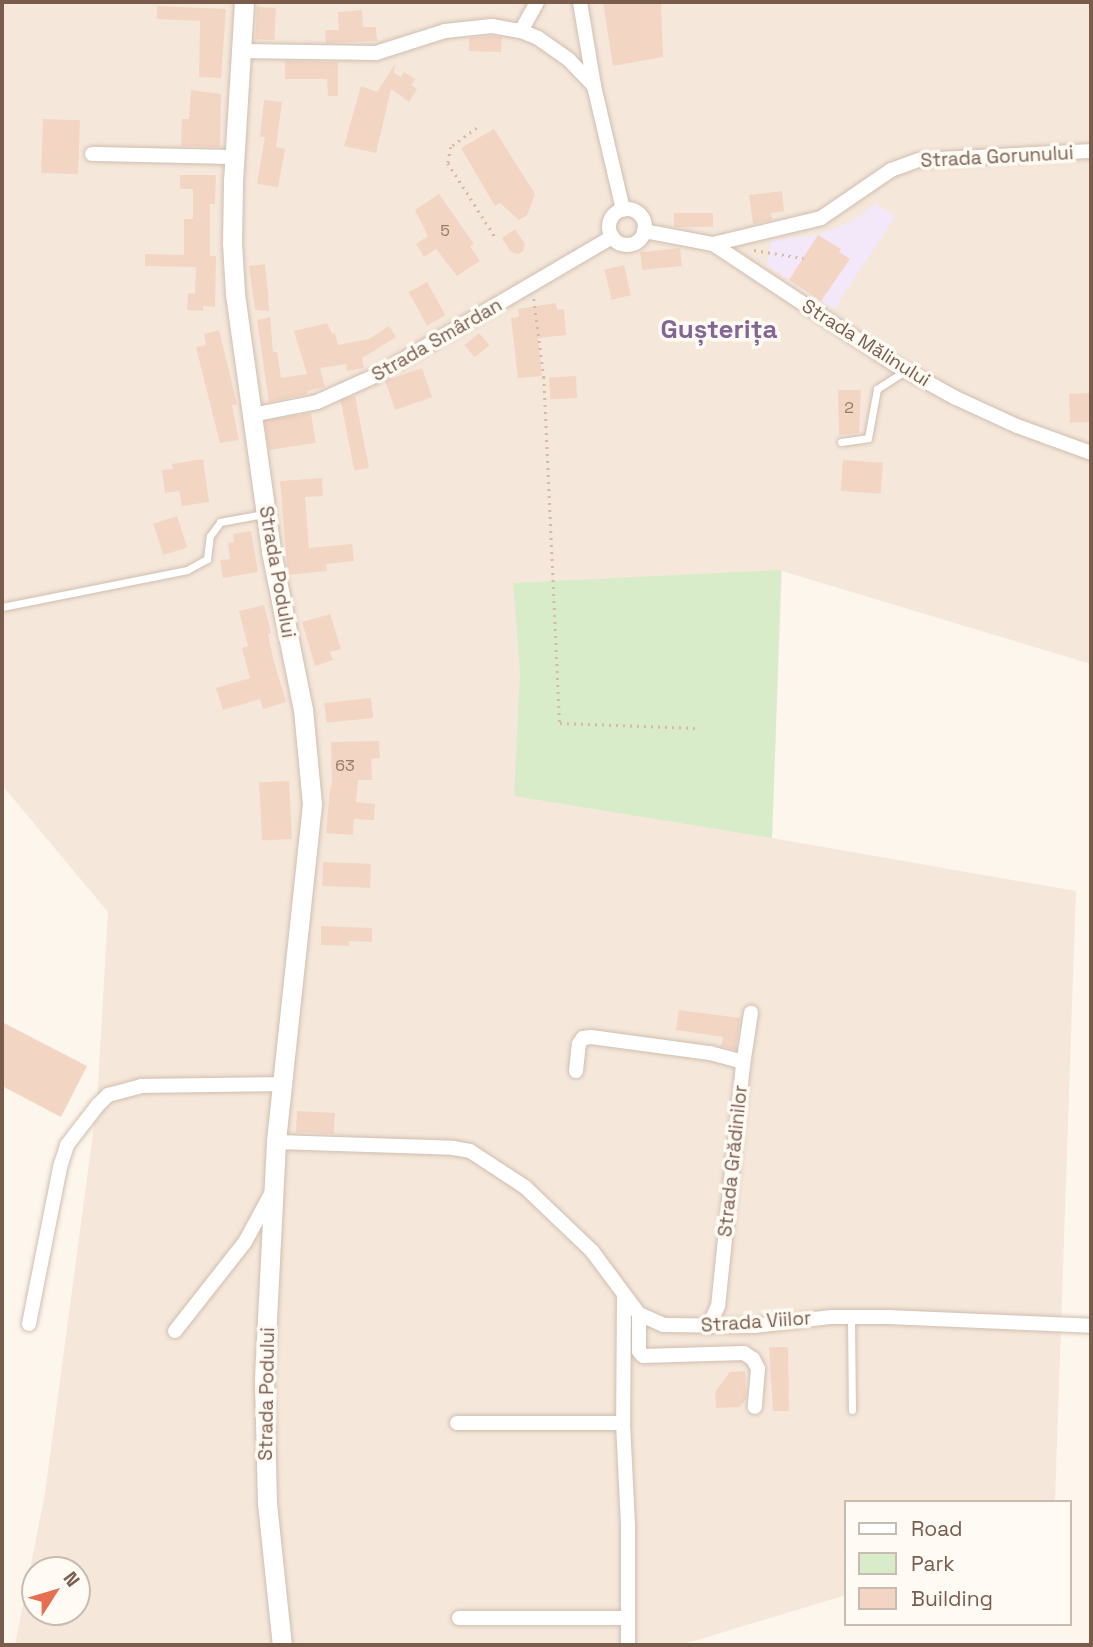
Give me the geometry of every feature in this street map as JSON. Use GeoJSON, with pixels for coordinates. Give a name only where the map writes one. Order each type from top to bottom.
{"type":"FeatureCollection","features":[{"type":"Feature","properties":{"kind":"street","name":"Strada Podului"},"geometry":{"type":"LineString","coordinates":[[244,2],[235,157],[232,243],[234,281],[265,514],[303,709],[312,804],[272,1192],[263,1424],[267,1503],[283,1643]]}},
{"type":"Feature","properties":{"kind":"street"},"geometry":{"type":"LineString","coordinates":[[521,31],[537,2]]}},
{"type":"Feature","properties":{"kind":"street"},"geometry":{"type":"LineString","coordinates":[[580,2],[594,86],[623,210]]}},
{"type":"Feature","properties":{"kind":"street"},"geometry":{"type":"LineString","coordinates":[[242,51],[376,54],[460,27],[492,26],[521,31],[569,60],[594,86]]}},
{"type":"Feature","properties":{"kind":"street","name":"Strada Gorunului"},"geometry":{"type":"LineString","coordinates":[[713,244],[821,218],[891,170],[919,160],[1091,151]]}},
{"type":"Feature","properties":{"kind":"street"},"geometry":{"type":"LineString","coordinates":[[92,154],[235,157]]}},
{"type":"Feature","properties":{"kind":"street"},"geometry":{"type":"LineString","coordinates":[[623,210],[639,215],[644,230],[638,241],[627,245],[612,237],[610,220],[623,210]]}},
{"type":"Feature","properties":{"kind":"street","name":"Strada Mălinului"},"geometry":{"type":"LineString","coordinates":[[644,230],[713,244],[906,370],[956,398],[1017,426],[1091,453]]}},
{"type":"Feature","properties":{"kind":"street","name":"Strada Smârdan"},"geometry":{"type":"LineString","coordinates":[[252,415],[317,402],[377,375],[612,237]]}},
{"type":"Feature","properties":{"kind":"street"},"geometry":{"type":"LineString","coordinates":[[743,1065],[751,1013]]}},
{"type":"Feature","properties":{"kind":"street","name":"Strada Grădinilor"},"geometry":{"type":"LineString","coordinates":[[576,1071],[579,1044],[583,1038],[591,1037],[710,1053],[739,1061],[743,1065],[718,1306],[708,1327]]}},
{"type":"Feature","properties":{"kind":"street"},"geometry":{"type":"LineString","coordinates":[[29,1325],[60,1167],[67,1144],[108,1095],[141,1086],[242,1087],[282,1084]]}},
{"type":"Feature","properties":{"kind":"street"},"geometry":{"type":"LineString","coordinates":[[276,1142],[453,1148],[489,1161],[525,1187],[592,1251],[639,1314],[639,1351],[643,1356],[744,1353],[753,1359],[758,1369],[755,1407]]}},
{"type":"Feature","properties":{"kind":"street"},"geometry":{"type":"LineString","coordinates":[[175,1331],[238,1253],[272,1192]]}},
{"type":"Feature","properties":{"kind":"street"},"geometry":{"type":"LineString","coordinates":[[624,1295],[622,1423],[628,1526],[628,1645]]}},
{"type":"Feature","properties":{"kind":"street","name":"Strada Viilor"},"geometry":{"type":"LineString","coordinates":[[639,1314],[664,1325],[708,1327],[851,1317],[1091,1326]]}},
{"type":"Feature","properties":{"kind":"street"},"geometry":{"type":"LineString","coordinates":[[457,1423],[622,1423]]}},
{"type":"Feature","properties":{"kind":"street"},"geometry":{"type":"LineString","coordinates":[[459,1618],[627,1618]]}},
{"type":"Feature","properties":{"kind":"lane"},"geometry":{"type":"LineString","coordinates":[[841,442],[868,438],[877,389],[906,370]]}},
{"type":"Feature","properties":{"kind":"lane"},"geometry":{"type":"LineString","coordinates":[[2,607],[187,570],[207,559],[210,536],[220,522],[265,514]]}},
{"type":"Feature","properties":{"kind":"lane"},"geometry":{"type":"LineString","coordinates":[[851,1317],[852,1410]]}},
{"type":"Feature","properties":{"kind":"path"},"geometry":{"type":"LineString","coordinates":[[477,128],[451,147],[447,163],[497,240]]}},
{"type":"Feature","properties":{"kind":"path"},"geometry":{"type":"LineString","coordinates":[[752,250],[803,258]]}},
{"type":"Feature","properties":{"kind":"path"},"geometry":{"type":"LineString","coordinates":[[536,308],[544,377],[560,723],[696,729]]}},
{"type":"Feature","properties":{"kind":"shaded area"},"geometry":{"type":"Polygon","coordinates":[[[2,2],[1091,2],[1091,664],[782,571],[772,838],[1076,891],[1055,1500],[844,1500],[844,1596],[681,1645],[15,1645],[21,1615],[21,1626],[91,1626],[91,1556],[33,1556],[45,1493],[97,1103],[108,912],[2,785],[2,2]]]}},
{"type":"Feature","properties":{"kind":"shaded area"},"geometry":{"type":"Polygon","coordinates":[[[876,203],[895,217],[834,309],[767,266],[771,240],[818,235],[853,221],[876,203]]]}},
{"type":"Feature","properties":{"kind":"green space"},"geometry":{"type":"Polygon","coordinates":[[[781,570],[772,838],[514,796],[520,672],[513,583],[781,570]]]}},
{"type":"Feature","properties":{"kind":"building"},"geometry":{"type":"Polygon","coordinates":[[[603,2],[661,2],[663,57],[613,66],[603,2]]]}},
{"type":"Feature","properties":{"kind":"building"},"geometry":{"type":"Polygon","coordinates":[[[157,6],[226,9],[221,78],[199,77],[200,21],[157,19],[157,6]]]}},
{"type":"Feature","properties":{"kind":"building"},"geometry":{"type":"Polygon","coordinates":[[[257,7],[276,8],[274,40],[255,39],[257,7]]]}},
{"type":"Feature","properties":{"kind":"building"},"geometry":{"type":"Polygon","coordinates":[[[362,10],[363,27],[376,27],[377,41],[326,43],[325,30],[339,30],[338,12],[362,10]]]}},
{"type":"Feature","properties":{"kind":"building"},"geometry":{"type":"Polygon","coordinates":[[[502,37],[501,52],[469,51],[469,38],[502,37]]]}},
{"type":"Feature","properties":{"kind":"building"},"geometry":{"type":"Polygon","coordinates":[[[285,61],[338,62],[338,96],[328,96],[327,79],[285,79],[285,61]]]}},
{"type":"Feature","properties":{"kind":"building"},"geometry":{"type":"Polygon","coordinates":[[[395,64],[394,73],[401,77],[404,72],[415,79],[411,85],[417,89],[409,102],[391,89],[376,153],[344,146],[361,86],[377,92],[395,64]]]}},
{"type":"Feature","properties":{"kind":"building"},"geometry":{"type":"Polygon","coordinates":[[[191,90],[221,94],[220,147],[181,146],[182,119],[189,119],[191,90]]]}},
{"type":"Feature","properties":{"kind":"building"},"geometry":{"type":"Polygon","coordinates":[[[264,100],[282,102],[276,147],[285,149],[278,187],[257,184],[265,137],[260,137],[264,100]]]}},
{"type":"Feature","properties":{"kind":"building"},"geometry":{"type":"Polygon","coordinates":[[[43,119],[80,120],[78,174],[41,173],[43,119]]]}},
{"type":"Feature","properties":{"kind":"building"},"geometry":{"type":"Polygon","coordinates":[[[494,129],[535,194],[527,215],[519,220],[500,203],[495,206],[461,148],[494,129]]]}},
{"type":"Feature","properties":{"kind":"building"},"geometry":{"type":"Polygon","coordinates":[[[180,175],[216,175],[215,204],[210,204],[210,256],[216,256],[215,307],[203,306],[203,311],[187,310],[188,293],[195,294],[196,267],[145,266],[145,254],[184,255],[184,219],[193,219],[193,189],[180,189],[180,175]]]}},
{"type":"Feature","properties":{"kind":"building"},"geometry":{"type":"Polygon","coordinates":[[[782,191],[784,211],[771,213],[772,220],[753,224],[749,195],[782,191]]]}},
{"type":"Feature","properties":{"kind":"building"},"geometry":{"type":"Polygon","coordinates":[[[439,194],[474,244],[470,246],[480,261],[457,276],[436,249],[424,257],[416,244],[428,236],[415,210],[439,194]]]}},
{"type":"Feature","properties":{"kind":"building"},"geometry":{"type":"Polygon","coordinates":[[[674,213],[713,213],[713,227],[674,227],[674,213]]]}},
{"type":"Feature","properties":{"kind":"building"},"geometry":{"type":"Polygon","coordinates":[[[515,229],[525,244],[523,251],[518,254],[511,252],[502,238],[515,229]]]}},
{"type":"Feature","properties":{"kind":"building"},"geometry":{"type":"Polygon","coordinates":[[[818,235],[841,249],[839,252],[850,259],[821,301],[789,280],[818,235]]]}},
{"type":"Feature","properties":{"kind":"building"},"geometry":{"type":"Polygon","coordinates":[[[680,248],[682,266],[642,270],[640,252],[680,248]]]}},
{"type":"Feature","properties":{"kind":"building"},"geometry":{"type":"Polygon","coordinates":[[[265,264],[269,311],[255,310],[249,266],[265,264]]]}},
{"type":"Feature","properties":{"kind":"building"},"geometry":{"type":"Polygon","coordinates":[[[624,265],[631,295],[611,300],[605,269],[624,265]]]}},
{"type":"Feature","properties":{"kind":"building"},"geometry":{"type":"Polygon","coordinates":[[[427,282],[445,315],[427,325],[409,292],[427,282]]]}},
{"type":"Feature","properties":{"kind":"building"},"geometry":{"type":"Polygon","coordinates":[[[556,303],[557,310],[564,309],[566,335],[538,338],[542,376],[518,378],[511,318],[519,317],[518,309],[556,303]]]}},
{"type":"Feature","properties":{"kind":"building"},"geometry":{"type":"Polygon","coordinates":[[[270,317],[273,352],[277,352],[281,378],[307,374],[294,331],[327,323],[332,334],[335,333],[338,345],[369,339],[389,326],[396,337],[362,358],[364,368],[347,371],[346,364],[320,368],[325,387],[307,391],[307,394],[269,402],[257,320],[270,317]]]}},
{"type":"Feature","properties":{"kind":"building"},"geometry":{"type":"Polygon","coordinates":[[[219,330],[237,404],[232,405],[239,440],[220,443],[196,347],[206,345],[204,334],[219,330]]]}},
{"type":"Feature","properties":{"kind":"building"},"geometry":{"type":"Polygon","coordinates":[[[479,333],[489,345],[475,357],[464,345],[479,333]]]}},
{"type":"Feature","properties":{"kind":"building"},"geometry":{"type":"Polygon","coordinates":[[[422,368],[432,397],[395,410],[385,381],[422,368]]]}},
{"type":"Feature","properties":{"kind":"building"},"geometry":{"type":"Polygon","coordinates":[[[576,376],[577,398],[550,399],[549,377],[576,376]]]}},
{"type":"Feature","properties":{"kind":"building"},"geometry":{"type":"Polygon","coordinates":[[[838,390],[861,390],[859,433],[839,435],[838,390]]]}},
{"type":"Feature","properties":{"kind":"building"},"geometry":{"type":"Polygon","coordinates":[[[1090,393],[1091,422],[1070,423],[1069,394],[1090,393]]]}},
{"type":"Feature","properties":{"kind":"building"},"geometry":{"type":"Polygon","coordinates":[[[355,396],[369,468],[354,471],[340,399],[355,396]]]}},
{"type":"Feature","properties":{"kind":"building"},"geometry":{"type":"Polygon","coordinates":[[[311,413],[316,443],[269,450],[265,420],[311,413]]]}},
{"type":"Feature","properties":{"kind":"building"},"geometry":{"type":"Polygon","coordinates":[[[203,459],[209,502],[182,506],[179,491],[165,493],[162,470],[173,469],[172,464],[203,459]]]}},
{"type":"Feature","properties":{"kind":"building"},"geometry":{"type":"Polygon","coordinates":[[[843,460],[883,463],[881,494],[841,491],[843,460]]]}},
{"type":"Feature","properties":{"kind":"building"},"geometry":{"type":"Polygon","coordinates":[[[322,478],[323,496],[305,497],[309,548],[352,544],[354,561],[326,564],[327,571],[288,575],[280,481],[322,478]]]}},
{"type":"Feature","properties":{"kind":"building"},"geometry":{"type":"Polygon","coordinates":[[[177,516],[187,547],[163,555],[153,524],[177,516]]]}},
{"type":"Feature","properties":{"kind":"building"},"geometry":{"type":"Polygon","coordinates":[[[251,531],[258,572],[223,578],[220,560],[230,559],[228,543],[234,542],[233,534],[251,531]]]}},
{"type":"Feature","properties":{"kind":"building"},"geometry":{"type":"Polygon","coordinates":[[[264,605],[271,633],[268,634],[273,658],[286,702],[263,709],[260,699],[223,710],[216,688],[250,678],[242,648],[248,646],[239,611],[264,605]]]}},
{"type":"Feature","properties":{"kind":"building"},"geometry":{"type":"Polygon","coordinates":[[[330,614],[341,649],[330,652],[333,660],[315,666],[302,622],[330,614]]]}},
{"type":"Feature","properties":{"kind":"building"},"geometry":{"type":"Polygon","coordinates":[[[371,698],[373,718],[326,723],[324,703],[371,698]]]}},
{"type":"Feature","properties":{"kind":"building"},"geometry":{"type":"Polygon","coordinates":[[[379,741],[380,758],[371,759],[372,780],[358,780],[356,802],[375,804],[374,820],[354,819],[353,835],[326,833],[330,787],[332,788],[331,742],[379,741]]]}},
{"type":"Feature","properties":{"kind":"building"},"geometry":{"type":"Polygon","coordinates":[[[289,781],[292,839],[262,840],[259,783],[289,781]]]}},
{"type":"Feature","properties":{"kind":"building"},"geometry":{"type":"Polygon","coordinates":[[[323,862],[371,864],[370,888],[322,886],[323,862]]]}},
{"type":"Feature","properties":{"kind":"building"},"geometry":{"type":"Polygon","coordinates":[[[321,926],[372,928],[372,942],[349,941],[349,946],[321,945],[321,926]]]}},
{"type":"Feature","properties":{"kind":"building"},"geometry":{"type":"Polygon","coordinates":[[[679,1010],[740,1018],[736,1050],[721,1046],[723,1037],[676,1030],[679,1010]]]}},
{"type":"Feature","properties":{"kind":"building"},"geometry":{"type":"Polygon","coordinates":[[[2,1022],[87,1066],[61,1117],[2,1086],[2,1022]]]}},
{"type":"Feature","properties":{"kind":"building"},"geometry":{"type":"Polygon","coordinates":[[[297,1111],[335,1113],[334,1134],[296,1132],[297,1111]]]}},
{"type":"Feature","properties":{"kind":"building"},"geometry":{"type":"Polygon","coordinates":[[[769,1347],[788,1347],[789,1411],[773,1411],[769,1347]]]}},
{"type":"Feature","properties":{"kind":"building"},"geometry":{"type":"Polygon","coordinates":[[[745,1371],[746,1399],[740,1407],[716,1408],[715,1392],[730,1372],[745,1371]]]}},
{"type":"Feature","properties":{"kind":"district","name":"Gușterița"},"geometry":{"type":"Point","coordinates":[719,330]}}]}
